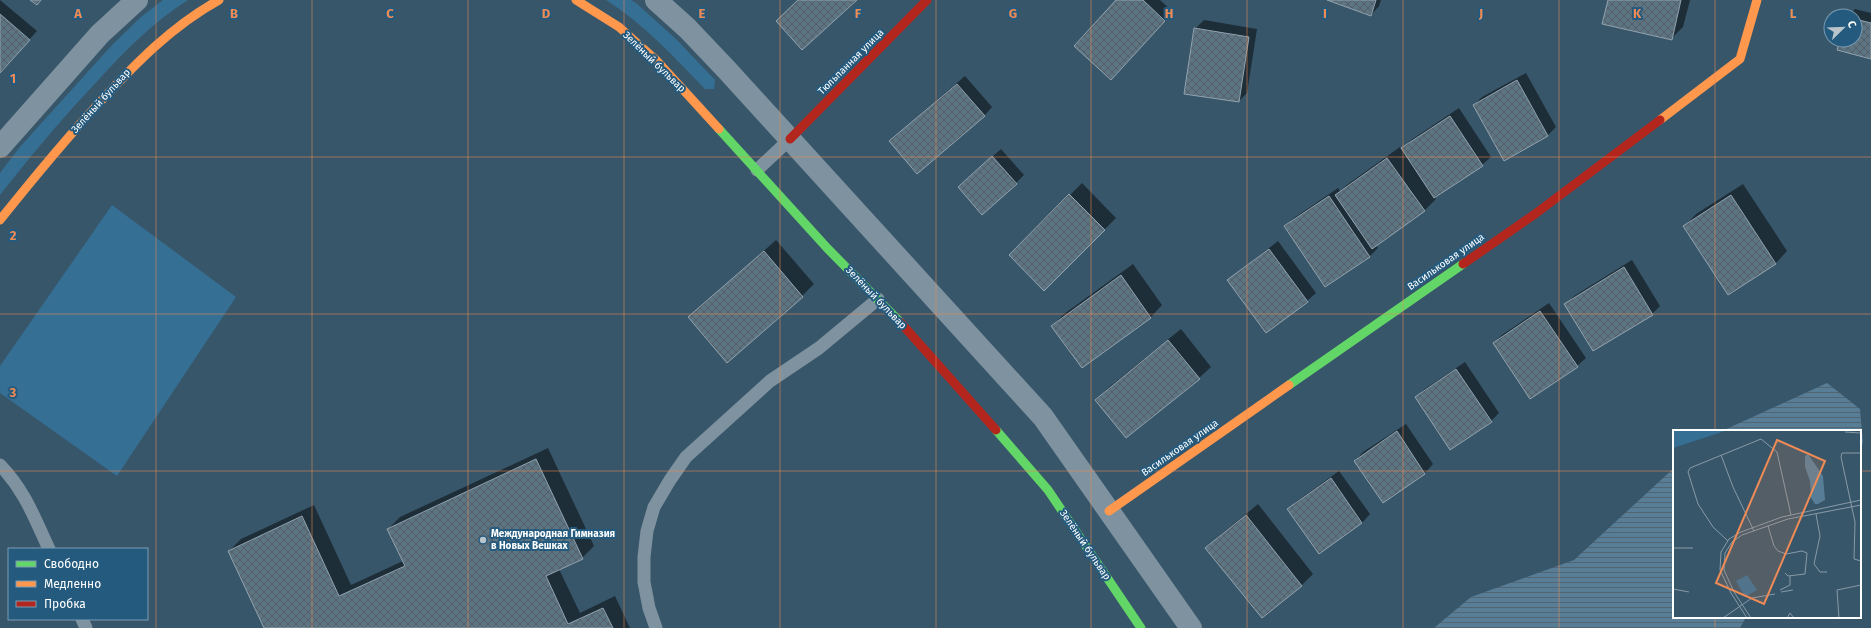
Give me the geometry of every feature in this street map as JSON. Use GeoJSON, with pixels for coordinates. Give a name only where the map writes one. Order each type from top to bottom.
{"type":"FeatureCollection","features":[{"type":"Feature","properties":{"kind":"street"},"geometry":{"type":"LineString","coordinates":[[0,147],[100,34],[137,0]]}},
{"type":"Feature","properties":{"kind":"street","name":"Зелёный бульвар"},"geometry":{"type":"LineString","coordinates":[[0,220],[42,167],[133,65],[171,32],[219,0]]}},
{"type":"Feature","properties":{"kind":"street","name":"Зелёный бульвар"},"geometry":{"type":"LineString","coordinates":[[576,0],[618,27],[656,60],[828,248],[878,299],[1048,490],[1141,628]]}},
{"type":"Feature","properties":{"kind":"street"},"geometry":{"type":"LineString","coordinates":[[656,0],[688,28],[1043,417],[1191,628]]}},
{"type":"Feature","properties":{"kind":"street","name":"Тюльпанная улица"},"geometry":{"type":"LineString","coordinates":[[790,139],[927,0]]}},
{"type":"Feature","properties":{"kind":"street","name":"Васильковая улица"},"geometry":{"type":"LineString","coordinates":[[1109,511],[1535,214],[1740,59],[1756,0]]}},
{"type":"Feature","properties":{"kind":"lane"},"geometry":{"type":"LineString","coordinates":[[757,170],[790,139]]}},
{"type":"Feature","properties":{"kind":"lane"},"geometry":{"type":"LineString","coordinates":[[656,628],[649,608],[644,582],[644,557],[647,531],[654,507],[670,480],[686,457],[770,382],[819,348],[878,299]]}},
{"type":"Feature","properties":{"kind":"lane"},"geometry":{"type":"LineString","coordinates":[[0,464],[15,481],[27,501],[50,548]]}},
{"type":"Feature","properties":{"kind":"shaded area"},"geometry":{"type":"Polygon","coordinates":[[[163,0],[188,0],[161,19],[113,64],[56,127],[0,195],[0,173],[19,148],[112,45],[141,17],[163,0]]]}},
{"type":"Feature","properties":{"kind":"shaded area"},"geometry":{"type":"Polygon","coordinates":[[[606,0],[631,0],[636,3],[676,39],[715,80],[714,89],[705,89],[646,30],[606,0]]]}},
{"type":"Feature","properties":{"kind":"shaded area"},"geometry":{"type":"Polygon","coordinates":[[[112,205],[236,297],[117,476],[0,393],[0,366],[112,205]]]}},
{"type":"Feature","properties":{"kind":"shaded area"},"geometry":{"type":"Polygon","coordinates":[[[1827,383],[1860,409],[1863,443],[1861,446],[1861,430],[1724,430],[1827,383]]]}},
{"type":"Feature","properties":{"kind":"shaded area"},"geometry":{"type":"Polygon","coordinates":[[[1673,469],[1673,618],[1745,618],[1740,628],[1434,628],[1471,597],[1574,560],[1673,469]]]}},
{"type":"Feature","properties":{"kind":"building"},"geometry":{"type":"Polygon","coordinates":[[[30,0],[41,0],[37,5],[30,0]]]}},
{"type":"Feature","properties":{"kind":"building"},"geometry":{"type":"Polygon","coordinates":[[[798,0],[857,0],[802,50],[776,21],[798,0]]]}},
{"type":"Feature","properties":{"kind":"building"},"geometry":{"type":"Polygon","coordinates":[[[1116,0],[1143,0],[1165,21],[1111,80],[1074,46],[1116,0]]]}},
{"type":"Feature","properties":{"kind":"building"},"geometry":{"type":"Polygon","coordinates":[[[1327,0],[1376,0],[1371,16],[1327,0]]]}},
{"type":"Feature","properties":{"kind":"building"},"geometry":{"type":"Polygon","coordinates":[[[1608,0],[1681,0],[1672,40],[1602,24],[1608,0]]]}},
{"type":"Feature","properties":{"kind":"building"},"geometry":{"type":"Polygon","coordinates":[[[0,14],[30,40],[0,73],[0,14]]]}},
{"type":"Feature","properties":{"kind":"building"},"geometry":{"type":"Polygon","coordinates":[[[1863,21],[1871,23],[1871,59],[1837,50],[1838,48],[1863,48],[1863,21]]]}},
{"type":"Feature","properties":{"kind":"building"},"geometry":{"type":"Polygon","coordinates":[[[1194,28],[1249,37],[1239,102],[1184,94],[1194,28]]]}},
{"type":"Feature","properties":{"kind":"building"},"geometry":{"type":"Polygon","coordinates":[[[1517,80],[1548,136],[1504,161],[1473,105],[1517,80]]]}},
{"type":"Feature","properties":{"kind":"building"},"geometry":{"type":"Polygon","coordinates":[[[957,84],[985,116],[917,174],[889,141],[957,84]]]}},
{"type":"Feature","properties":{"kind":"building"},"geometry":{"type":"Polygon","coordinates":[[[1450,116],[1483,166],[1434,198],[1401,148],[1450,116]]]}},
{"type":"Feature","properties":{"kind":"building"},"geometry":{"type":"Polygon","coordinates":[[[992,156],[1017,184],[982,215],[958,187],[992,156]]]}},
{"type":"Feature","properties":{"kind":"building"},"geometry":{"type":"Polygon","coordinates":[[[1387,158],[1425,211],[1372,249],[1335,195],[1387,158]]]}},
{"type":"Feature","properties":{"kind":"building"},"geometry":{"type":"Polygon","coordinates":[[[1069,194],[1105,230],[1044,291],[1009,255],[1069,194]]]}},
{"type":"Feature","properties":{"kind":"building"},"geometry":{"type":"Polygon","coordinates":[[[1731,195],[1776,264],[1728,295],[1683,226],[1731,195]]]}},
{"type":"Feature","properties":{"kind":"building"},"geometry":{"type":"Polygon","coordinates":[[[1329,196],[1370,257],[1325,287],[1284,226],[1329,196]]]}},
{"type":"Feature","properties":{"kind":"building"},"geometry":{"type":"Polygon","coordinates":[[[1269,249],[1308,302],[1266,333],[1227,280],[1269,249]]]}},
{"type":"Feature","properties":{"kind":"building"},"geometry":{"type":"Polygon","coordinates":[[[764,251],[803,297],[727,363],[688,317],[764,251]]]}},
{"type":"Feature","properties":{"kind":"building"},"geometry":{"type":"Polygon","coordinates":[[[1624,267],[1653,315],[1593,351],[1564,304],[1624,267]]]}},
{"type":"Feature","properties":{"kind":"building"},"geometry":{"type":"Polygon","coordinates":[[[1121,275],[1151,318],[1082,368],[1051,326],[1121,275]]]}},
{"type":"Feature","properties":{"kind":"building"},"geometry":{"type":"Polygon","coordinates":[[[1540,311],[1578,367],[1530,399],[1493,343],[1540,311]]]}},
{"type":"Feature","properties":{"kind":"building"},"geometry":{"type":"Polygon","coordinates":[[[1168,340],[1200,379],[1126,438],[1095,400],[1168,340]]]}},
{"type":"Feature","properties":{"kind":"building"},"geometry":{"type":"Polygon","coordinates":[[[1456,369],[1492,422],[1450,450],[1415,397],[1456,369]]]}},
{"type":"Feature","properties":{"kind":"building"},"geometry":{"type":"Polygon","coordinates":[[[1397,431],[1425,474],[1383,503],[1354,461],[1397,431]]]}},
{"type":"Feature","properties":{"kind":"building","name":"Международная Гимназия в Новых Вешках"},"geometry":{"type":"Polygon","coordinates":[[[536,459],[583,559],[546,576],[568,624],[603,608],[613,628],[264,628],[228,551],[302,516],[339,596],[405,566],[387,529],[536,459]]]}},
{"type":"Feature","properties":{"kind":"building"},"geometry":{"type":"Polygon","coordinates":[[[1331,478],[1362,523],[1319,554],[1287,509],[1331,478]]]}},
{"type":"Feature","properties":{"kind":"building"},"geometry":{"type":"Polygon","coordinates":[[[1246,515],[1302,586],[1262,618],[1205,548],[1246,515]]]}},
{"type":"Feature","properties":{"kind":"traffic: fast"},"geometry":{"type":"LineString","coordinates":[[719,129],[828,249],[900,322]]}},
{"type":"Feature","properties":{"kind":"traffic: fast"},"geometry":{"type":"LineString","coordinates":[[1289,385],[1463,264]]}},
{"type":"Feature","properties":{"kind":"traffic: fast"},"geometry":{"type":"LineString","coordinates":[[996,430],[1048,490],[1141,628]]}},
{"type":"Feature","properties":{"kind":"traffic: slow"},"geometry":{"type":"LineString","coordinates":[[0,220],[61,145],[127,73],[170,33],[202,10],[219,0]]}},
{"type":"Feature","properties":{"kind":"traffic: slow"},"geometry":{"type":"LineString","coordinates":[[576,0],[619,27],[656,60],[719,129]]}},
{"type":"Feature","properties":{"kind":"traffic: slow"},"geometry":{"type":"LineString","coordinates":[[1660,120],[1740,59],[1757,0]]}},
{"type":"Feature","properties":{"kind":"traffic: slow"},"geometry":{"type":"LineString","coordinates":[[1109,511],[1289,385]]}},
{"type":"Feature","properties":{"kind":"traffic: jam"},"geometry":{"type":"LineString","coordinates":[[790,139],[927,0]]}},
{"type":"Feature","properties":{"kind":"traffic: jam"},"geometry":{"type":"LineString","coordinates":[[1463,264],[1535,214],[1660,120]]}},
{"type":"Feature","properties":{"kind":"traffic: jam"},"geometry":{"type":"LineString","coordinates":[[900,322],[996,430]]}},
{"type":"Feature","properties":{"kind":"place","name":"Международная Гимназия в Новых Вешках"},"geometry":{"type":"Point","coordinates":[483,540]}}]}
